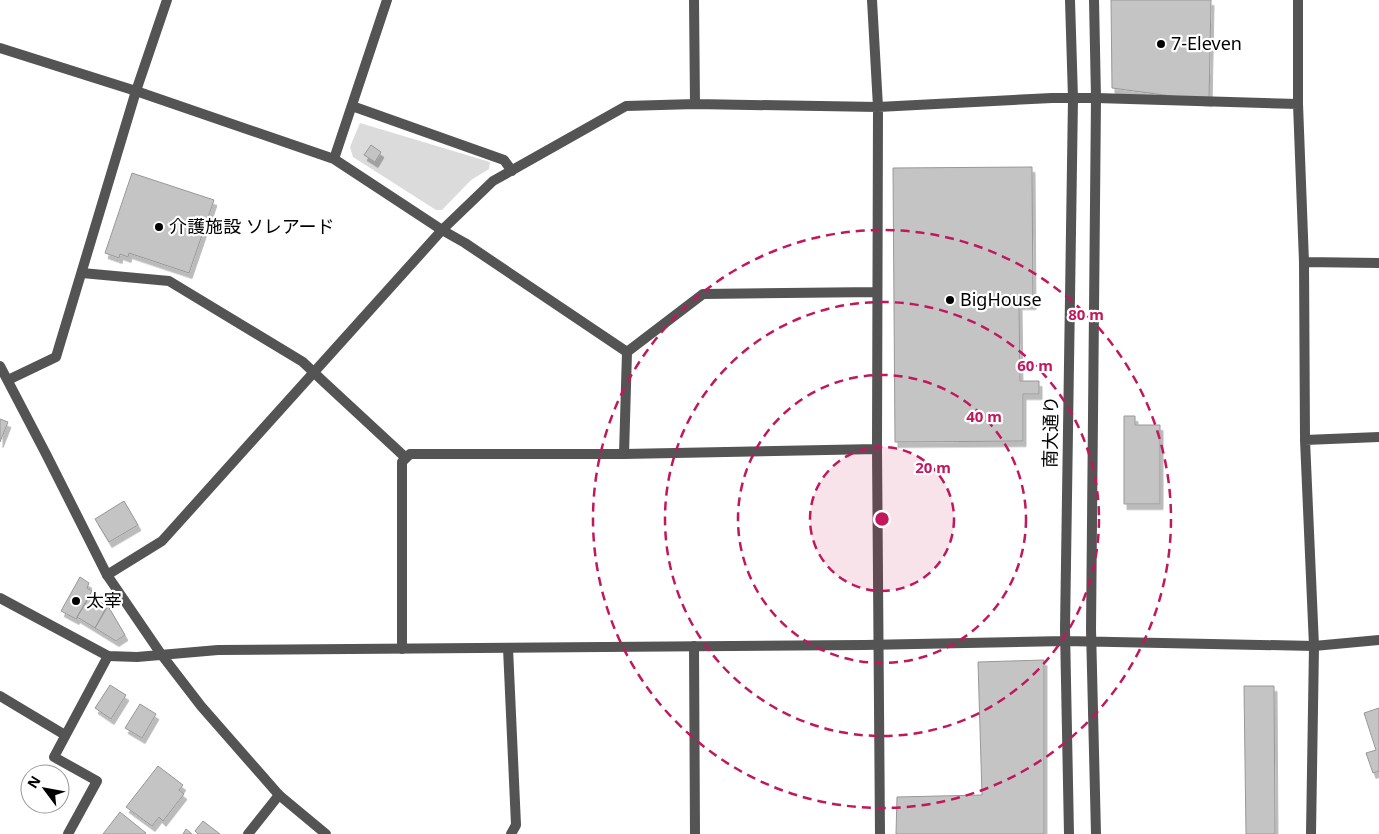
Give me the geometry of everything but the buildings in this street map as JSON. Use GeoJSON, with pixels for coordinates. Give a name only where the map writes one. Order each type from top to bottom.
{"type":"FeatureCollection","features":[{"type":"Feature","properties":{"kind":"street"},"geometry":{"type":"LineString","coordinates":[[8,380],[56,357],[136,91],[167,0]]}},
{"type":"Feature","properties":{"kind":"street"},"geometry":{"type":"LineString","coordinates":[[334,159],[387,0]]}},
{"type":"Feature","properties":{"kind":"street"},"geometry":{"type":"LineString","coordinates":[[694,0],[695,104]]}},
{"type":"Feature","properties":{"kind":"street"},"geometry":{"type":"LineString","coordinates":[[872,0],[878,106],[877,448],[880,834]]}},
{"type":"Feature","properties":{"kind":"street","name":"南大通り"},"geometry":{"type":"LineString","coordinates":[[1069,834],[1065,641],[1073,98],[1070,0]]}},
{"type":"Feature","properties":{"kind":"street"},"geometry":{"type":"LineString","coordinates":[[1094,0],[1096,98],[1091,641],[1096,834]]}},
{"type":"Feature","properties":{"kind":"street"},"geometry":{"type":"LineString","coordinates":[[1298,0],[1298,104],[1304,262],[1305,440],[1314,646],[1311,834]]}},
{"type":"Feature","properties":{"kind":"street"},"geometry":{"type":"LineString","coordinates":[[0,48],[136,91],[334,159],[627,352]]}},
{"type":"Feature","properties":{"kind":"street"},"geometry":{"type":"LineString","coordinates":[[107,575],[162,541],[442,230],[492,181],[626,106],[695,104],[878,106],[1073,98],[1298,104]]}},
{"type":"Feature","properties":{"kind":"street"},"geometry":{"type":"LineString","coordinates":[[352,106],[504,160],[512,171]]}},
{"type":"Feature","properties":{"kind":"street"},"geometry":{"type":"LineString","coordinates":[[1304,262],[1379,263]]}},
{"type":"Feature","properties":{"kind":"street"},"geometry":{"type":"LineString","coordinates":[[82,273],[169,281],[303,362],[406,458]]}},
{"type":"Feature","properties":{"kind":"street"},"geometry":{"type":"LineString","coordinates":[[627,352],[703,294],[877,292]]}},
{"type":"Feature","properties":{"kind":"street"},"geometry":{"type":"LineString","coordinates":[[624,454],[627,352]]}},
{"type":"Feature","properties":{"kind":"street"},"geometry":{"type":"LineString","coordinates":[[0,366],[107,575],[161,654],[200,706],[279,795],[326,834]]}},
{"type":"Feature","properties":{"kind":"street"},"geometry":{"type":"LineString","coordinates":[[1305,440],[1379,437]]}},
{"type":"Feature","properties":{"kind":"street"},"geometry":{"type":"LineString","coordinates":[[402,649],[402,462],[410,454],[624,454],[877,448]]}},
{"type":"Feature","properties":{"kind":"street"},"geometry":{"type":"LineString","coordinates":[[0,598],[108,656],[137,657],[218,650],[1065,641],[1314,646],[1379,640]]}},
{"type":"Feature","properties":{"kind":"street"},"geometry":{"type":"LineString","coordinates":[[694,646],[695,834]]}},
{"type":"Feature","properties":{"kind":"street"},"geometry":{"type":"LineString","coordinates":[[508,648],[516,825],[512,834]]}},
{"type":"Feature","properties":{"kind":"street"},"geometry":{"type":"LineString","coordinates":[[68,834],[98,782],[54,757],[108,656]]}},
{"type":"Feature","properties":{"kind":"street"},"geometry":{"type":"LineString","coordinates":[[0,696],[65,735]]}},
{"type":"Feature","properties":{"kind":"street"},"geometry":{"type":"LineString","coordinates":[[248,834],[279,795]]}},
{"type":"Feature","properties":{"kind":"shaded area"},"geometry":{"type":"Polygon","coordinates":[[[360,123],[490,162],[489,169],[471,180],[442,210],[436,210],[353,157],[350,147],[360,123]]]}},
{"type":"Feature","properties":{"kind":"place","name":"7-Eleven"},"geometry":{"type":"Point","coordinates":[1161,44]}},
{"type":"Feature","properties":{"kind":"place","name":"介護施設 ソレアード"},"geometry":{"type":"Point","coordinates":[159,227]}},
{"type":"Feature","properties":{"kind":"place","name":"BigHouse"},"geometry":{"type":"Point","coordinates":[950,300]}},
{"type":"Feature","properties":{"kind":"place","name":"太宰"},"geometry":{"type":"Point","coordinates":[76,601]}}]}
